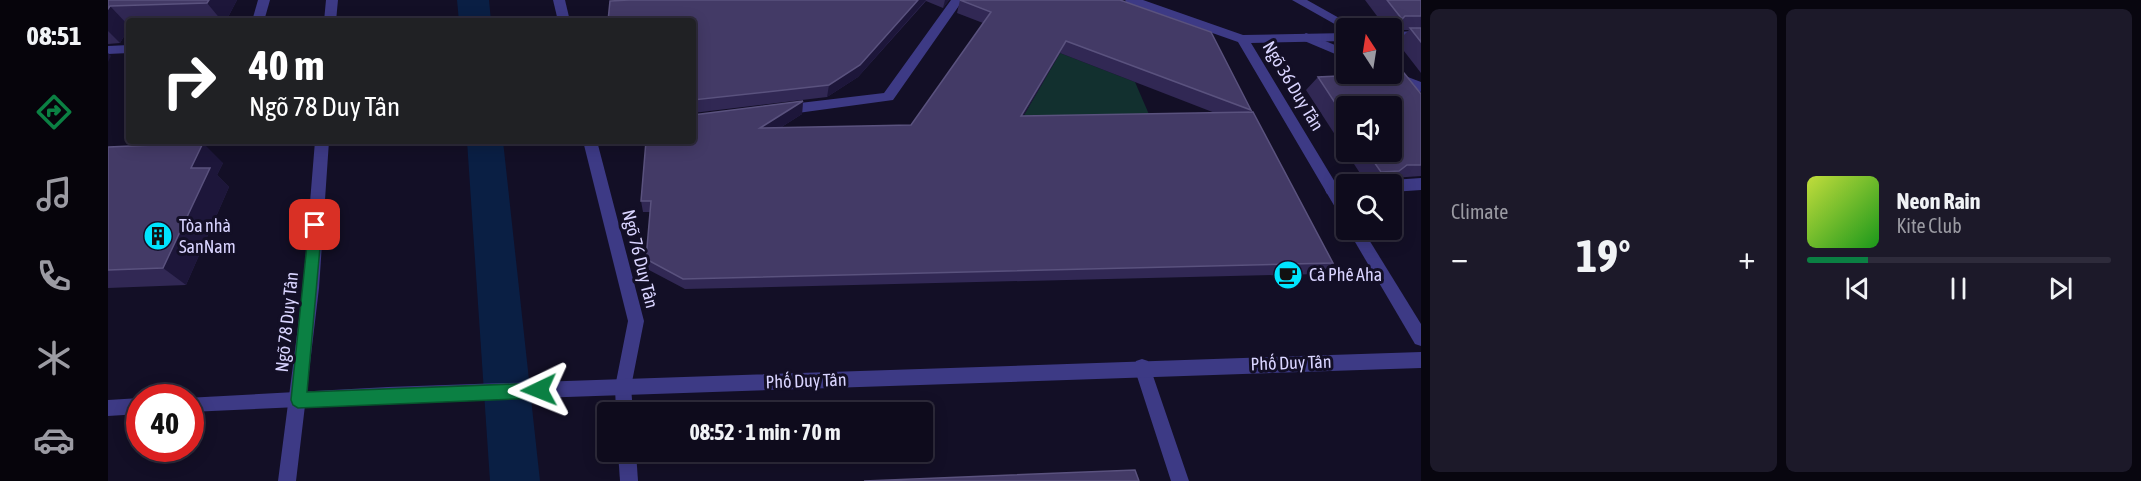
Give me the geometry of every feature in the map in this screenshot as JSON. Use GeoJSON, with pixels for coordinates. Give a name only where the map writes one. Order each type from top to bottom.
{"type":"FeatureCollection","features":[{"type":"Feature","properties":{"kind":"street"},"geometry":{"type":"LineString","coordinates":[[259,18],[264,0]]}},
{"type":"Feature","properties":{"kind":"street"},"geometry":{"type":"LineString","coordinates":[[330,18],[332,0]]}},
{"type":"Feature","properties":{"kind":"street"},"geometry":{"type":"LineString","coordinates":[[562,0],[564,18]]}},
{"type":"Feature","properties":{"kind":"street"},"geometry":{"type":"LineString","coordinates":[[773,111],[888,97],[957,0]]}},
{"type":"Feature","properties":{"kind":"street"},"geometry":{"type":"LineString","coordinates":[[1131,0],[1242,39],[1336,37]]}},
{"type":"Feature","properties":{"kind":"street"},"geometry":{"type":"LineString","coordinates":[[1298,0],[1336,20]]}},
{"type":"Feature","properties":{"kind":"street"},"geometry":{"type":"LineString","coordinates":[[1402,36],[1421,35]]}},
{"type":"Feature","properties":{"kind":"street"},"geometry":{"type":"LineString","coordinates":[[1306,37],[1336,51]]}},
{"type":"Feature","properties":{"kind":"street","name":"Ngõ 36 Duy Tân"},"geometry":{"type":"LineString","coordinates":[[1242,39],[1336,197]]}},
{"type":"Feature","properties":{"kind":"street"},"geometry":{"type":"LineString","coordinates":[[108,50],[126,49]]}},
{"type":"Feature","properties":{"kind":"street"},"geometry":{"type":"LineString","coordinates":[[1402,79],[1421,87]]}},
{"type":"Feature","properties":{"kind":"street"},"geometry":{"type":"LineString","coordinates":[[1399,84],[1408,95]]}},
{"type":"Feature","properties":{"kind":"street","name":"Ngõ 78 Duy Tân"},"geometry":{"type":"LineString","coordinates":[[287,481],[311,288],[322,144]]}},
{"type":"Feature","properties":{"kind":"street","name":"Ngõ 76 Duy Tân"},"geometry":{"type":"LineString","coordinates":[[591,144],[636,321],[623,387],[624,402]]}},
{"type":"Feature","properties":{"kind":"street"},"geometry":{"type":"LineString","coordinates":[[1402,185],[1421,184]]}},
{"type":"Feature","properties":{"kind":"street"},"geometry":{"type":"LineString","coordinates":[[1332,190],[1336,190]]}},
{"type":"Feature","properties":{"kind":"street"},"geometry":{"type":"LineString","coordinates":[[1361,240],[1421,339]]}},
{"type":"Feature","properties":{"kind":"street","name":"Phố Duy Tân"},"geometry":{"type":"LineString","coordinates":[[204,403],[1142,368],[1421,360]]}},
{"type":"Feature","properties":{"kind":"street"},"geometry":{"type":"LineString","coordinates":[[1142,368],[1180,481]]}},
{"type":"Feature","properties":{"kind":"street"},"geometry":{"type":"LineString","coordinates":[[108,408],[126,407]]}},
{"type":"Feature","properties":{"kind":"street"},"geometry":{"type":"LineString","coordinates":[[628,462],[629,481]]}},
{"type":"Feature","properties":{"kind":"green space"},"geometry":{"type":"Polygon","coordinates":[[[1060,53],[1135,82],[1154,126],[1016,129],[1060,53]]]}},
{"type":"Feature","properties":{"kind":"building"},"geometry":{"type":"Polygon","coordinates":[[[108,0],[209,0],[207,3],[110,6],[108,9],[108,0]]]}},
{"type":"Feature","properties":{"kind":"building"},"geometry":{"type":"Polygon","coordinates":[[[918,0],[860,65],[829,85],[696,100],[696,18],[608,18],[610,1],[918,0]]]}},
{"type":"Feature","properties":{"kind":"building"},"geometry":{"type":"Polygon","coordinates":[[[960,0],[1120,0],[1211,32],[1251,110],[1066,41],[1021,116],[1253,112],[1333,263],[683,279],[646,259],[651,201],[641,201],[646,144],[696,144],[696,115],[803,101],[760,128],[911,125],[991,12],[960,0]]]}},
{"type":"Feature","properties":{"kind":"building"},"geometry":{"type":"Polygon","coordinates":[[[1387,0],[1421,0],[1421,16],[1401,18],[1387,0]]]}},
{"type":"Feature","properties":{"kind":"building"},"geometry":{"type":"Polygon","coordinates":[[[1410,28],[1421,28],[1421,42],[1410,28]]]}},
{"type":"Feature","properties":{"kind":"building"},"geometry":{"type":"Polygon","coordinates":[[[1402,73],[1421,94],[1421,165],[1407,165],[1399,171],[1381,172],[1374,162],[1402,162],[1402,96],[1336,96],[1336,104],[1318,77],[1336,76],[1336,84],[1402,84],[1402,73]]]}},
{"type":"Feature","properties":{"kind":"building","name":"Tòa nhà SanNam"},"geometry":{"type":"Polygon","coordinates":[[[203,144],[191,168],[210,168],[163,268],[108,270],[108,147],[203,144]]]}},
{"type":"Feature","properties":{"kind":"building"},"geometry":{"type":"Polygon","coordinates":[[[1135,470],[1139,481],[864,481],[1135,470]]]}},
{"type":"Feature","properties":{"kind":"waterway"},"geometry":{"type":"LineString","coordinates":[[473,0],[475,18]]}},
{"type":"Feature","properties":{"kind":"waterway"},"geometry":{"type":"LineString","coordinates":[[485,144],[515,481]]}},
{"type":"Feature","properties":{"kind":"place","name":"Tòa nhà SanNam"},"geometry":{"type":"Point","coordinates":[158,236]}},
{"type":"Feature","properties":{"kind":"place","name":"Cà Phê Aha"},"geometry":{"type":"Point","coordinates":[1288,275]}},
{"type":"Feature","properties":{"kind":"route"},"geometry":{"type":"LineString","coordinates":[[315,225],[311,288],[298,400],[539,390]]}}]}
